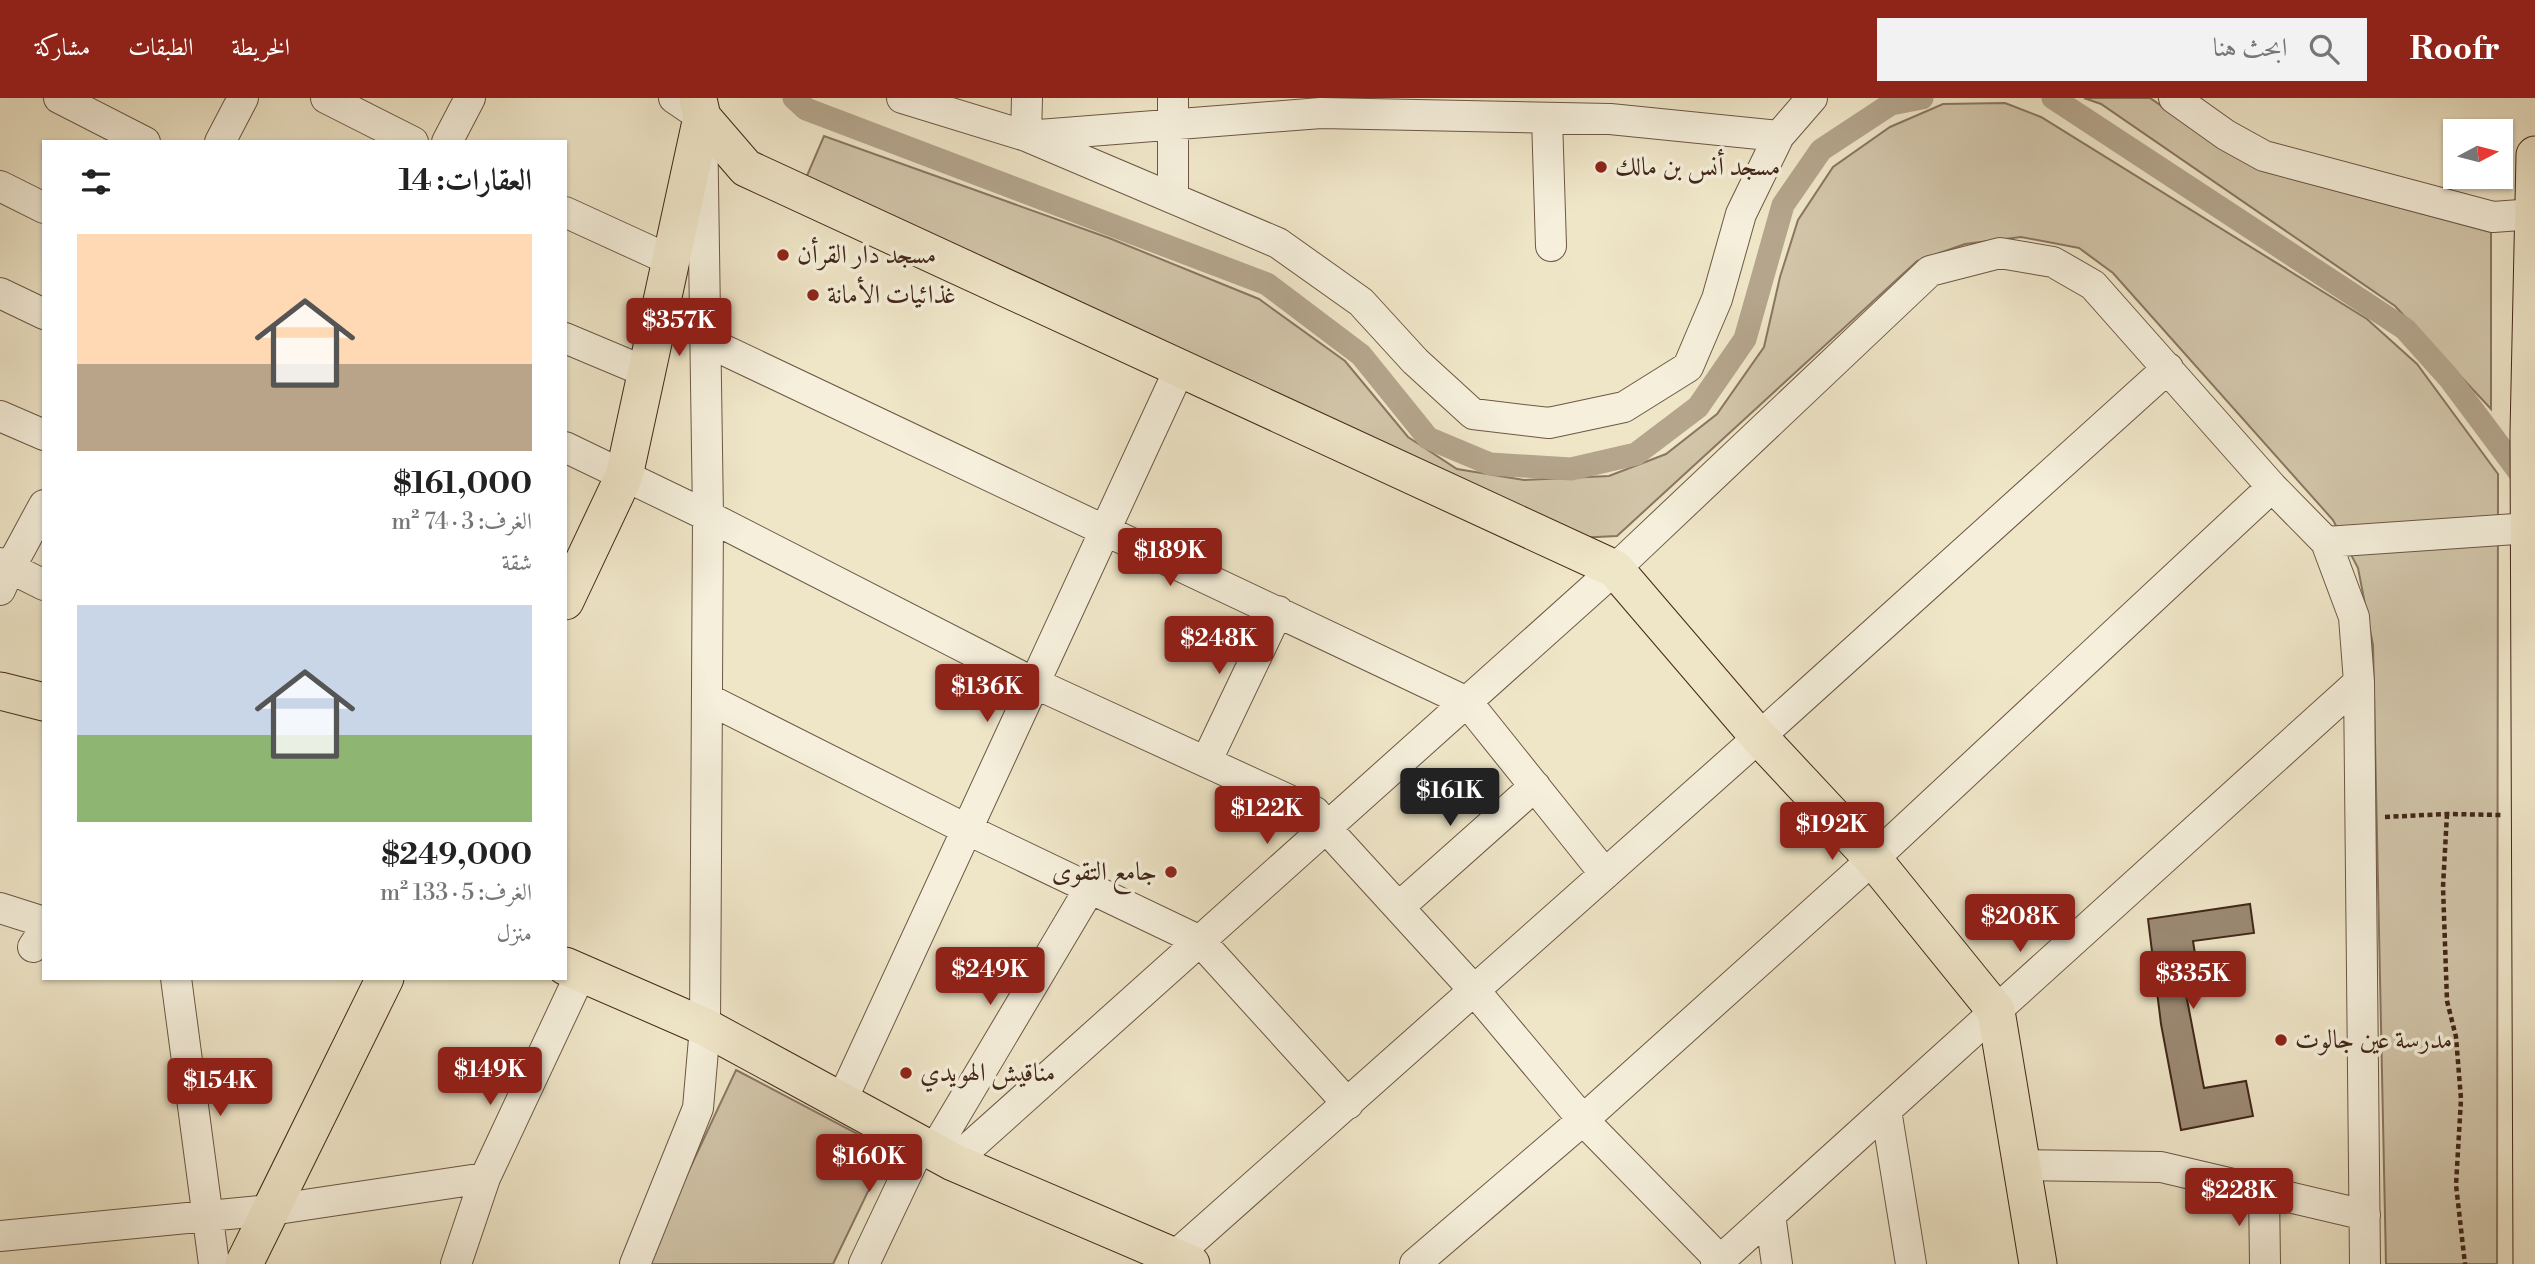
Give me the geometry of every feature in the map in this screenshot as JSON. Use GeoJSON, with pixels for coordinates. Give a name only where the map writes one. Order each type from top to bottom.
{"type":"FeatureCollection","features":[{"type":"Feature","properties":{"kind":"main road"},"geometry":{"type":"LineString","coordinates":[[567,597],[624,476],[672,261],[691,104]]}},
{"type":"Feature","properties":{"kind":"main road"},"geometry":{"type":"LineString","coordinates":[[691,104],[746,168],[1615,569],[1759,737],[1873,859],[1996,1011],[2038,1264]]}},
{"type":"Feature","properties":{"kind":"main road"},"geometry":{"type":"LineString","coordinates":[[2532,1264],[2529,433],[2535,155]]}},
{"type":"Feature","properties":{"kind":"main road"},"geometry":{"type":"LineString","coordinates":[[0,691],[42,702]]}},
{"type":"Feature","properties":{"kind":"main road"},"geometry":{"type":"LineString","coordinates":[[573,970],[705,1027],[935,1153],[1177,1262]]}},
{"type":"Feature","properties":{"kind":"main road"},"geometry":{"type":"LineString","coordinates":[[244,1264],[384,980]]}},
{"type":"Feature","properties":{"kind":"street"},"geometry":{"type":"LineString","coordinates":[[59,98],[141,140]]}},
{"type":"Feature","properties":{"kind":"street"},"geometry":{"type":"LineString","coordinates":[[221,140],[243,98]]}},
{"type":"Feature","properties":{"kind":"street"},"geometry":{"type":"LineString","coordinates":[[326,98],[410,140]]}},
{"type":"Feature","properties":{"kind":"street"},"geometry":{"type":"LineString","coordinates":[[448,140],[470,98]]}},
{"type":"Feature","properties":{"kind":"street"},"geometry":{"type":"LineString","coordinates":[[902,98],[1026,136],[1278,243],[1362,302],[1415,361],[1473,414],[1549,423],[1624,407],[1688,366],[1717,299],[1741,214],[1779,136],[1812,98]]}},
{"type":"Feature","properties":{"kind":"street"},"geometry":{"type":"LineString","coordinates":[[1026,136],[1027,98]]}},
{"type":"Feature","properties":{"kind":"street"},"geometry":{"type":"LineString","coordinates":[[2174,98],[2226,135],[2264,156],[2493,217],[2534,214]]}},
{"type":"Feature","properties":{"kind":"street"},"geometry":{"type":"LineString","coordinates":[[635,1264],[698,1108],[705,1027],[708,516],[705,341],[691,104]]}},
{"type":"Feature","properties":{"kind":"street"},"geometry":{"type":"LineString","coordinates":[[1026,136],[1173,111],[1320,106],[1438,108],[1547,118],[1610,108],[1779,136]]}},
{"type":"Feature","properties":{"kind":"street"},"geometry":{"type":"LineString","coordinates":[[1173,111],[1173,198]]}},
{"type":"Feature","properties":{"kind":"street"},"geometry":{"type":"LineString","coordinates":[[1547,118],[1551,246]]}},
{"type":"Feature","properties":{"kind":"street"},"geometry":{"type":"LineString","coordinates":[[0,186],[42,207]]}},
{"type":"Feature","properties":{"kind":"street"},"geometry":{"type":"LineString","coordinates":[[567,213],[672,261]]}},
{"type":"Feature","properties":{"kind":"street"},"geometry":{"type":"LineString","coordinates":[[935,1153],[1200,941],[1615,569],[1930,271],[2000,253],[2053,262],[2093,285],[2272,487],[2326,542],[2354,617],[2359,682],[2365,1264]]}},
{"type":"Feature","properties":{"kind":"street"},"geometry":{"type":"LineString","coordinates":[[0,293],[42,313]]}},
{"type":"Feature","properties":{"kind":"street"},"geometry":{"type":"LineString","coordinates":[[567,339],[646,372]]}},
{"type":"Feature","properties":{"kind":"street"},"geometry":{"type":"LineString","coordinates":[[705,341],[1467,702],[1605,874]]}},
{"type":"Feature","properties":{"kind":"street"},"geometry":{"type":"LineString","coordinates":[[841,1102],[1180,368]]}},
{"type":"Feature","properties":{"kind":"street"},"geometry":{"type":"LineString","coordinates":[[1177,1262],[1474,990],[2168,368]]}},
{"type":"Feature","properties":{"kind":"street"},"geometry":{"type":"LineString","coordinates":[[0,416],[42,434]]}},
{"type":"Feature","properties":{"kind":"street"},"geometry":{"type":"LineString","coordinates":[[567,448],[708,516],[1034,683],[1315,812],[1326,828],[1474,990],[1583,1120],[1718,1262],[2359,682]]}},
{"type":"Feature","properties":{"kind":"street"},"geometry":{"type":"LineString","coordinates":[[1415,1264],[1583,1120],[1873,859],[2272,487]]}},
{"type":"Feature","properties":{"kind":"street"},"geometry":{"type":"LineString","coordinates":[[42,508],[3,574],[42,584]]}},
{"type":"Feature","properties":{"kind":"street"},"geometry":{"type":"LineString","coordinates":[[2326,542],[2530,528]]}},
{"type":"Feature","properties":{"kind":"street"},"geometry":{"type":"LineString","coordinates":[[1206,762],[1278,611]]}},
{"type":"Feature","properties":{"kind":"street"},"geometry":{"type":"LineString","coordinates":[[708,699],[966,829],[1200,941],[1348,1104]]}},
{"type":"Feature","properties":{"kind":"street"},"geometry":{"type":"LineString","coordinates":[[1399,907],[1535,786]]}},
{"type":"Feature","properties":{"kind":"street"},"geometry":{"type":"LineString","coordinates":[[864,1264],[935,1153],[1090,888]]}},
{"type":"Feature","properties":{"kind":"street"},"geometry":{"type":"LineString","coordinates":[[0,908],[40,933]]}},
{"type":"Feature","properties":{"kind":"street"},"geometry":{"type":"LineString","coordinates":[[456,1264],[485,1178],[573,970]]}},
{"type":"Feature","properties":{"kind":"street"},"geometry":{"type":"LineString","coordinates":[[176,980],[214,1264]]}},
{"type":"Feature","properties":{"kind":"street"},"geometry":{"type":"LineString","coordinates":[[1886,1110],[1911,1264]]}},
{"type":"Feature","properties":{"kind":"street"},"geometry":{"type":"LineString","coordinates":[[2023,1165],[2161,1167],[2365,1215]]}},
{"type":"Feature","properties":{"kind":"street"},"geometry":{"type":"LineString","coordinates":[[0,1236],[271,1210],[485,1178]]}},
{"type":"Feature","properties":{"kind":"street"},"geometry":{"type":"LineString","coordinates":[[2264,1191],[2265,1264]]}},
{"type":"Feature","properties":{"kind":"street"},"geometry":{"type":"LineString","coordinates":[[1770,1215],[1777,1264]]}},
{"type":"Feature","properties":{"kind":"path"},"geometry":{"type":"LineString","coordinates":[[2447,814],[2443,887],[2446,989],[2456,1037],[2461,1099],[2456,1185],[2465,1264]]}},
{"type":"Feature","properties":{"kind":"path"},"geometry":{"type":"LineString","coordinates":[[2360,818],[2447,814],[2531,816]]}},
{"type":"Feature","properties":{"kind":"shaded area"},"geometry":{"type":"Polygon","coordinates":[[[2084,98],[2150,98],[2231,154],[2293,179],[2491,232],[2491,409],[2395,306],[2101,104],[2084,98]]]}},
{"type":"Feature","properties":{"kind":"shaded area"},"geometry":{"type":"Polygon","coordinates":[[[2005,103],[2041,117],[2367,319],[2417,364],[2498,474],[2497,1264],[2386,1264],[2373,645],[2358,568],[2333,520],[2113,273],[2079,248],[2021,237],[1965,244],[1917,261],[1617,536],[1576,538],[1408,461],[1049,288],[806,178],[824,136],[1109,238],[1259,299],[1345,361],[1408,437],[1457,469],[1524,480],[1609,476],[1666,454],[1717,414],[1764,347],[1780,277],[1798,220],[1833,167],[1890,127],[1943,104],[2005,103]]]}},
{"type":"Feature","properties":{"kind":"shaded area"},"geometry":{"type":"Polygon","coordinates":[[[736,1070],[888,1150],[833,1264],[645,1264],[736,1070]]]}},
{"type":"Feature","properties":{"kind":"building"},"geometry":{"type":"Polygon","coordinates":[[[2250,904],[2254,933],[2193,941],[2200,987],[2185,989],[2204,1088],[2246,1081],[2253,1116],[2181,1130],[2161,1024],[2148,919],[2250,904]]]}},
{"type":"Feature","properties":{"kind":"waterway"},"geometry":{"type":"LineString","coordinates":[[794,98],[806,109],[1267,284],[1361,355],[1428,438],[1490,464],[1571,469],[1636,454],[1698,407],[1745,339],[1783,205],[1821,150],[1891,104],[1922,98]]}},
{"type":"Feature","properties":{"kind":"waterway"},"geometry":{"type":"LineString","coordinates":[[2053,98],[2405,329],[2449,378],[2528,484]]}},
{"type":"Feature","properties":{"kind":"place","name":"مسجد أنس بن مالك"},"geometry":{"type":"Point","coordinates":[1601,167]}},
{"type":"Feature","properties":{"kind":"place","name":"مسجد دار القرأن"},"geometry":{"type":"Point","coordinates":[783,255]}},
{"type":"Feature","properties":{"kind":"place","name":"غذائيات الأمانة"},"geometry":{"type":"Point","coordinates":[813,295]}},
{"type":"Feature","properties":{"kind":"place","name":"جامع التقوى"},"geometry":{"type":"Point","coordinates":[1171,872]}},
{"type":"Feature","properties":{"kind":"place","name":"مدرسة عين جالوت"},"geometry":{"type":"Point","coordinates":[2281,1040]}},
{"type":"Feature","properties":{"kind":"place","name":"مناقيش الهويدي"},"geometry":{"type":"Point","coordinates":[906,1073]}}]}
